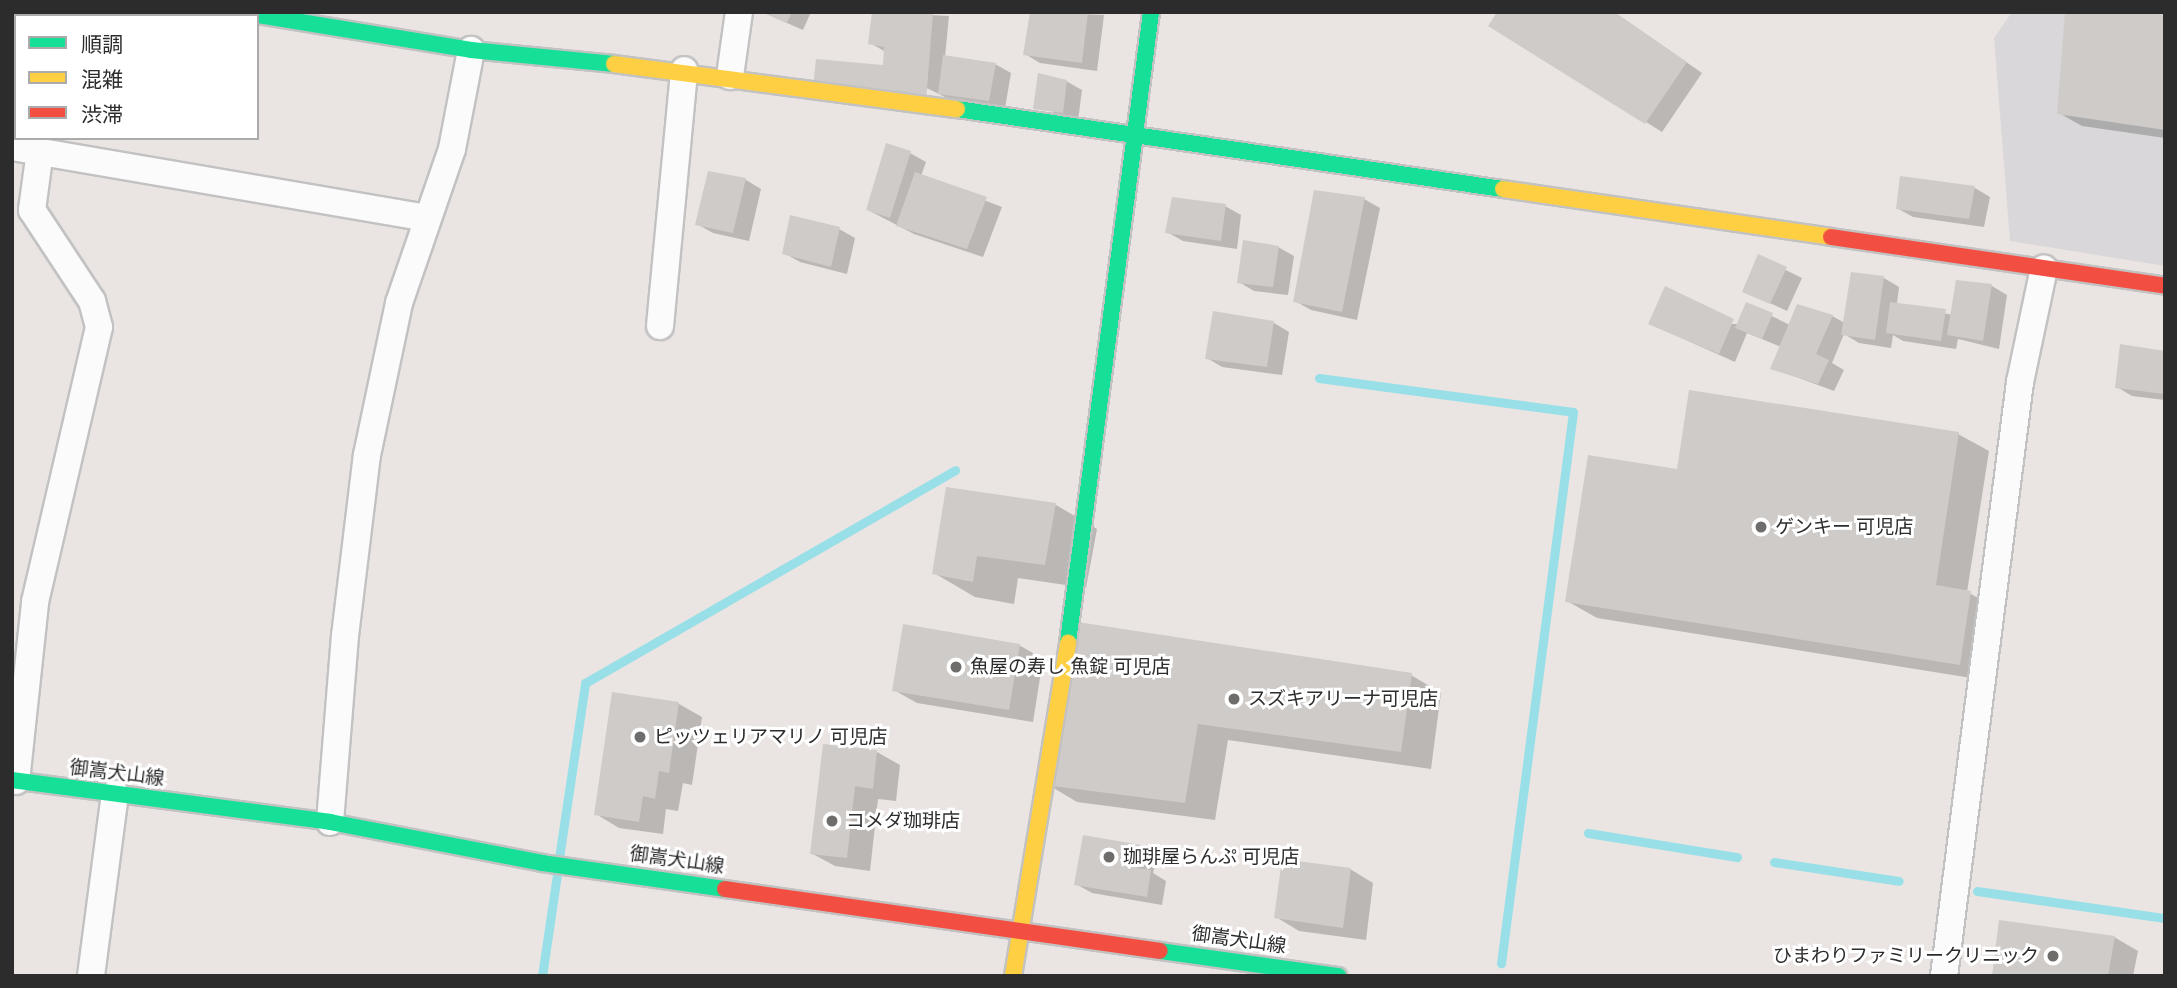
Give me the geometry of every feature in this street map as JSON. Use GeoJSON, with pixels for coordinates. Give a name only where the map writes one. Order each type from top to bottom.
{"type":"FeatureCollection","features":[{"type":"Feature","properties":{"kind":"street"},"geometry":{"type":"LineString","coordinates":[[730,76],[739,12]]}},
{"type":"Feature","properties":{"kind":"street"},"geometry":{"type":"LineString","coordinates":[[1013,976],[1071,621],[1151,12]]}},
{"type":"Feature","properties":{"kind":"street"},"geometry":{"type":"LineString","coordinates":[[259,15],[471,50],[730,76],[2165,286]]}},
{"type":"Feature","properties":{"kind":"street"},"geometry":{"type":"LineString","coordinates":[[330,822],[345,636],[367,455],[398,303],[452,149],[471,50]]}},
{"type":"Feature","properties":{"kind":"street"},"geometry":{"type":"LineString","coordinates":[[660,326],[684,70]]}},
{"type":"Feature","properties":{"kind":"street"},"geometry":{"type":"LineString","coordinates":[[12,147],[426,218]]}},
{"type":"Feature","properties":{"kind":"street"},"geometry":{"type":"LineString","coordinates":[[14,781],[24,599],[99,327],[92,301],[32,211],[40,151]]}},
{"type":"Feature","properties":{"kind":"street"},"geometry":{"type":"LineString","coordinates":[[1944,976],[2020,382],[2043,268]]}},
{"type":"Feature","properties":{"kind":"street","name":"御嵩犬山線"},"geometry":{"type":"LineString","coordinates":[[14,781],[330,822],[542,863],[1021,928],[1338,976]]}},
{"type":"Feature","properties":{"kind":"street"},"geometry":{"type":"LineString","coordinates":[[91,976],[115,794]]}},
{"type":"Feature","properties":{"kind":"shaded area"},"geometry":{"type":"Polygon","coordinates":[[[2012,12],[2165,12],[2165,266],[2010,241],[1994,38],[2012,12]]]}},
{"type":"Feature","properties":{"kind":"building"},"geometry":{"type":"Polygon","coordinates":[[[763,12],[792,12],[787,23],[763,12]]]}},
{"type":"Feature","properties":{"kind":"building"},"geometry":{"type":"Polygon","coordinates":[[[872,12],[933,12],[926,102],[813,86],[816,59],[883,65],[884,47],[868,44],[872,12]]]}},
{"type":"Feature","properties":{"kind":"building"},"geometry":{"type":"Polygon","coordinates":[[[1030,12],[1088,12],[1082,63],[1023,55],[1030,12]]]}},
{"type":"Feature","properties":{"kind":"building"},"geometry":{"type":"Polygon","coordinates":[[[1497,12],[1614,12],[1687,62],[1645,124],[1488,26],[1497,12]]]}},
{"type":"Feature","properties":{"kind":"building"},"geometry":{"type":"Polygon","coordinates":[[[2065,12],[2165,12],[2165,130],[2057,114],[2065,12]]]}},
{"type":"Feature","properties":{"kind":"building"},"geometry":{"type":"Polygon","coordinates":[[[943,55],[996,63],[989,101],[938,94],[943,55]]]}},
{"type":"Feature","properties":{"kind":"building"},"geometry":{"type":"Polygon","coordinates":[[[1038,73],[1067,80],[1063,113],[1033,109],[1038,73]]]}},
{"type":"Feature","properties":{"kind":"building"},"geometry":{"type":"Polygon","coordinates":[[[886,143],[911,151],[890,218],[866,210],[886,143]]]}},
{"type":"Feature","properties":{"kind":"building"},"geometry":{"type":"Polygon","coordinates":[[[708,171],[746,178],[733,233],[695,225],[708,171]]]}},
{"type":"Feature","properties":{"kind":"building"},"geometry":{"type":"Polygon","coordinates":[[[915,172],[987,197],[967,249],[896,226],[915,172]]]}},
{"type":"Feature","properties":{"kind":"building"},"geometry":{"type":"Polygon","coordinates":[[[1900,176],[1975,186],[1969,219],[1896,209],[1900,176]]]}},
{"type":"Feature","properties":{"kind":"building"},"geometry":{"type":"Polygon","coordinates":[[[1314,190],[1365,197],[1342,312],[1293,302],[1314,190]]]}},
{"type":"Feature","properties":{"kind":"building"},"geometry":{"type":"Polygon","coordinates":[[[1172,197],[1226,204],[1221,241],[1165,233],[1172,197]]]}},
{"type":"Feature","properties":{"kind":"building"},"geometry":{"type":"Polygon","coordinates":[[[790,215],[840,227],[831,267],[782,254],[790,215]]]}},
{"type":"Feature","properties":{"kind":"building"},"geometry":{"type":"Polygon","coordinates":[[[1243,240],[1279,246],[1273,287],[1237,283],[1243,240]]]}},
{"type":"Feature","properties":{"kind":"building"},"geometry":{"type":"Polygon","coordinates":[[[1758,254],[1787,267],[1770,304],[1742,292],[1758,254]]]}},
{"type":"Feature","properties":{"kind":"building"},"geometry":{"type":"Polygon","coordinates":[[[1851,272],[1884,276],[1875,340],[1841,335],[1851,272]]]}},
{"type":"Feature","properties":{"kind":"building"},"geometry":{"type":"Polygon","coordinates":[[[1956,280],[1992,284],[1983,341],[1947,335],[1956,280]]]}},
{"type":"Feature","properties":{"kind":"building"},"geometry":{"type":"Polygon","coordinates":[[[1665,286],[1734,319],[1719,354],[1648,324],[1665,286]]]}},
{"type":"Feature","properties":{"kind":"building"},"geometry":{"type":"Polygon","coordinates":[[[1746,302],[1773,313],[1762,339],[1735,328],[1746,302]]]}},
{"type":"Feature","properties":{"kind":"building"},"geometry":{"type":"Polygon","coordinates":[[[1890,302],[1946,309],[1941,341],[1886,333],[1890,302]]]}},
{"type":"Feature","properties":{"kind":"building"},"geometry":{"type":"Polygon","coordinates":[[[1797,304],[1833,315],[1816,354],[1829,360],[1818,384],[1770,369],[1797,304]]]}},
{"type":"Feature","properties":{"kind":"building"},"geometry":{"type":"Polygon","coordinates":[[[1213,311],[1274,321],[1267,367],[1205,359],[1213,311]]]}},
{"type":"Feature","properties":{"kind":"building"},"geometry":{"type":"Polygon","coordinates":[[[2120,344],[2165,351],[2165,394],[2115,388],[2120,344]]]}},
{"type":"Feature","properties":{"kind":"building","name":"ゲンキー 可児店"},"geometry":{"type":"Polygon","coordinates":[[[1689,390],[1959,432],[1936,585],[1971,591],[1960,665],[1565,602],[1588,455],[1677,469],[1689,390]]]}},
{"type":"Feature","properties":{"kind":"building"},"geometry":{"type":"Polygon","coordinates":[[[946,487],[1056,503],[1045,565],[977,556],[973,582],[932,574],[946,487]]]}},
{"type":"Feature","properties":{"kind":"building","name":"スズキアリーナ可児店"},"geometry":{"type":"Polygon","coordinates":[[[1071,621],[1412,673],[1401,752],[1198,724],[1185,803],[1045,785],[1071,621]]]}},
{"type":"Feature","properties":{"kind":"building","name":"魚屋の寿し 魚錠 可児店"},"geometry":{"type":"Polygon","coordinates":[[[903,624],[1020,644],[1009,710],[892,691],[903,624]]]}},
{"type":"Feature","properties":{"kind":"building","name":"ピッツェリアマリノ 可児店"},"geometry":{"type":"Polygon","coordinates":[[[612,692],[679,702],[669,773],[659,771],[655,799],[643,796],[639,822],[594,815],[612,692]]]}},
{"type":"Feature","properties":{"kind":"building","name":"コメダ珈琲店"},"geometry":{"type":"Polygon","coordinates":[[[823,744],[877,750],[873,789],[855,786],[847,858],[810,854],[823,744]]]}},
{"type":"Feature","properties":{"kind":"building","name":"珈琲屋らんぷ 可児店"},"geometry":{"type":"Polygon","coordinates":[[[1083,835],[1141,845],[1137,868],[1151,870],[1147,897],[1074,885],[1083,835]]]}},
{"type":"Feature","properties":{"kind":"building"},"geometry":{"type":"Polygon","coordinates":[[[1282,859],[1351,868],[1343,928],[1274,918],[1282,859]]]}},
{"type":"Feature","properties":{"kind":"building","name":"ひまわりファミリークリニック"},"geometry":{"type":"Polygon","coordinates":[[[1999,920],[2115,936],[2108,976],[1992,976],[1999,920]]]}},
{"type":"Feature","properties":{"kind":"waterway"},"geometry":{"type":"LineString","coordinates":[[1319,378],[1573,412],[1501,963]]}},
{"type":"Feature","properties":{"kind":"waterway"},"geometry":{"type":"LineString","coordinates":[[559,858],[585,683],[955,470]]}},
{"type":"Feature","properties":{"kind":"waterway"},"geometry":{"type":"LineString","coordinates":[[1588,833],[1737,857]]}},
{"type":"Feature","properties":{"kind":"waterway"},"geometry":{"type":"LineString","coordinates":[[1774,862],[1899,881]]}},
{"type":"Feature","properties":{"kind":"waterway"},"geometry":{"type":"LineString","coordinates":[[542,976],[557,875]]}},
{"type":"Feature","properties":{"kind":"waterway"},"geometry":{"type":"LineString","coordinates":[[1977,891],[2165,918]]}},
{"type":"Feature","properties":{"kind":"traffic: fast"},"geometry":{"type":"LineString","coordinates":[[240,12],[252,14]]}},
{"type":"Feature","properties":{"kind":"traffic: fast"},"geometry":{"type":"LineString","coordinates":[[1068,642],[1151,12]]}},
{"type":"Feature","properties":{"kind":"traffic: fast"},"geometry":{"type":"LineString","coordinates":[[259,15],[471,50],[614,64]]}},
{"type":"Feature","properties":{"kind":"traffic: fast"},"geometry":{"type":"LineString","coordinates":[[957,109],[1503,189]]}},
{"type":"Feature","properties":{"kind":"traffic: fast"},"geometry":{"type":"LineString","coordinates":[[12,780],[330,822],[542,863],[725,889]]}},
{"type":"Feature","properties":{"kind":"traffic: fast"},"geometry":{"type":"LineString","coordinates":[[1160,951],[1338,976]]}},
{"type":"Feature","properties":{"kind":"traffic: slow"},"geometry":{"type":"LineString","coordinates":[[614,64],[957,109]]}},
{"type":"Feature","properties":{"kind":"traffic: slow"},"geometry":{"type":"LineString","coordinates":[[1503,189],[1831,237]]}},
{"type":"Feature","properties":{"kind":"traffic: slow"},"geometry":{"type":"LineString","coordinates":[[1013,976],[1068,642]]}},
{"type":"Feature","properties":{"kind":"traffic: jam"},"geometry":{"type":"LineString","coordinates":[[1831,237],[2165,286]]}},
{"type":"Feature","properties":{"kind":"traffic: jam"},"geometry":{"type":"LineString","coordinates":[[725,889],[1160,951]]}},
{"type":"Feature","properties":{"kind":"place","name":"ゲンキー 可児店"},"geometry":{"type":"Point","coordinates":[1761,527]}},
{"type":"Feature","properties":{"kind":"place","name":"魚屋の寿し 魚錠 可児店"},"geometry":{"type":"Point","coordinates":[956,667]}},
{"type":"Feature","properties":{"kind":"place","name":"スズキアリーナ可児店"},"geometry":{"type":"Point","coordinates":[1234,699]}},
{"type":"Feature","properties":{"kind":"place","name":"ピッツェリアマリノ 可児店"},"geometry":{"type":"Point","coordinates":[640,737]}},
{"type":"Feature","properties":{"kind":"place","name":"コメダ珈琲店"},"geometry":{"type":"Point","coordinates":[832,821]}},
{"type":"Feature","properties":{"kind":"place","name":"珈琲屋らんぷ 可児店"},"geometry":{"type":"Point","coordinates":[1109,857]}},
{"type":"Feature","properties":{"kind":"place","name":"ひまわりファミリークリニック"},"geometry":{"type":"Point","coordinates":[2053,956]}}]}
